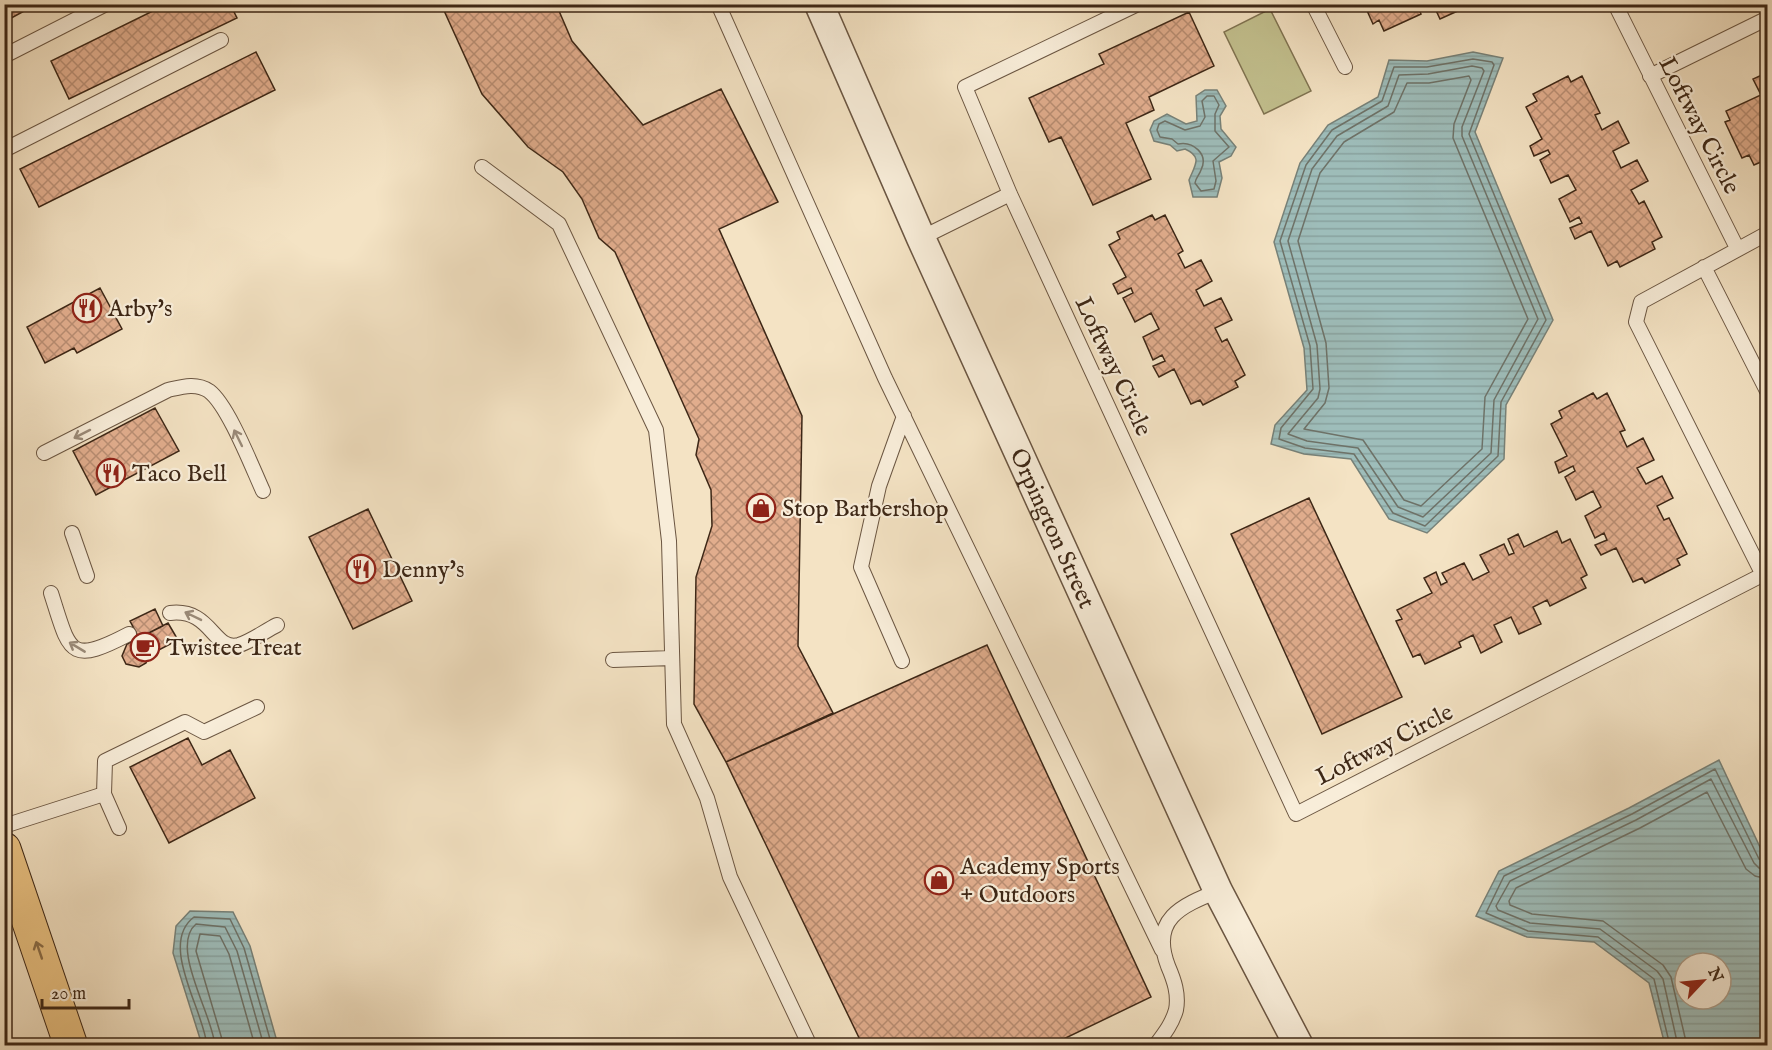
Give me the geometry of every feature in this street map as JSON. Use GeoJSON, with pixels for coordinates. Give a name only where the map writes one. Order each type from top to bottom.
{"type":"FeatureCollection","features":[{"type":"Feature","properties":{"kind":"highway"},"geometry":{"type":"LineString","coordinates":[[4,849],[71,1046]]}},
{"type":"Feature","properties":{"kind":"street","name":"Orpington Street"},"geometry":{"type":"LineString","coordinates":[[819,4],[921,238],[1218,891],[1299,1046]]}},
{"type":"Feature","properties":{"kind":"lane"},"geometry":{"type":"LineString","coordinates":[[4,56],[106,4]]}},
{"type":"Feature","properties":{"kind":"lane"},"geometry":{"type":"LineString","coordinates":[[718,4],[904,416],[1162,950],[1176,987],[1176,1009],[1170,1026],[1155,1046]]}},
{"type":"Feature","properties":{"kind":"lane","name":"Loftway Circle"},"geometry":{"type":"LineString","coordinates":[[1138,4],[965,87],[1010,194],[1296,814],[1765,574],[1636,322],[1641,302],[1737,248],[1615,4]]}},
{"type":"Feature","properties":{"kind":"lane"},"geometry":{"type":"LineString","coordinates":[[1313,4],[1345,67]]}},
{"type":"Feature","properties":{"kind":"lane"},"geometry":{"type":"LineString","coordinates":[[1650,76],[1767,18]]}},
{"type":"Feature","properties":{"kind":"lane"},"geometry":{"type":"LineString","coordinates":[[4,150],[221,40]]}},
{"type":"Feature","properties":{"kind":"lane"},"geometry":{"type":"LineString","coordinates":[[483,167],[559,224],[656,430],[669,541],[674,724],[707,798],[730,878],[810,1046]]}},
{"type":"Feature","properties":{"kind":"lane"},"geometry":{"type":"LineString","coordinates":[[921,238],[1010,194]]}},
{"type":"Feature","properties":{"kind":"lane"},"geometry":{"type":"LineString","coordinates":[[1737,248],[1767,233]]}},
{"type":"Feature","properties":{"kind":"lane"},"geometry":{"type":"LineString","coordinates":[[1704,267],[1767,393]]}},
{"type":"Feature","properties":{"kind":"lane"},"geometry":{"type":"LineString","coordinates":[[44,453],[168,390],[188,385],[208,390],[222,406],[263,491]]}},
{"type":"Feature","properties":{"kind":"lane"},"geometry":{"type":"LineString","coordinates":[[902,661],[861,567],[879,486],[904,416]]}},
{"type":"Feature","properties":{"kind":"lane"},"geometry":{"type":"LineString","coordinates":[[72,532],[87,576]]}},
{"type":"Feature","properties":{"kind":"lane"},"geometry":{"type":"LineString","coordinates":[[51,593],[68,641],[76,649],[87,652],[97,650],[129,634]]}},
{"type":"Feature","properties":{"kind":"lane"},"geometry":{"type":"LineString","coordinates":[[170,613],[183,611],[194,614],[224,643],[237,646],[277,625]]}},
{"type":"Feature","properties":{"kind":"lane"},"geometry":{"type":"LineString","coordinates":[[613,660],[672,658]]}},
{"type":"Feature","properties":{"kind":"lane"},"geometry":{"type":"LineString","coordinates":[[119,828],[104,794],[105,761],[185,722],[204,732],[257,707]]}},
{"type":"Feature","properties":{"kind":"lane"},"geometry":{"type":"LineString","coordinates":[[4,826],[104,794]]}},
{"type":"Feature","properties":{"kind":"lane"},"geometry":{"type":"LineString","coordinates":[[1162,950],[1166,923],[1182,906],[1218,891]]}},
{"type":"Feature","properties":{"kind":"shaded area"},"geometry":{"type":"Polygon","coordinates":[[[1270,9],[1311,91],[1264,114],[1224,32],[1270,9]]]}},
{"type":"Feature","properties":{"kind":"water"},"geometry":{"type":"Polygon","coordinates":[[[1473,52],[1503,58],[1475,132],[1553,320],[1506,405],[1504,459],[1427,533],[1389,519],[1351,459],[1304,454],[1271,444],[1275,425],[1307,390],[1304,348],[1274,242],[1300,163],[1328,125],[1378,97],[1389,60],[1427,61],[1473,52]]]}},
{"type":"Feature","properties":{"kind":"water"},"geometry":{"type":"Polygon","coordinates":[[[1205,90],[1217,90],[1226,106],[1220,116],[1221,129],[1236,147],[1231,156],[1219,162],[1222,178],[1217,197],[1193,197],[1189,180],[1196,158],[1185,149],[1177,151],[1170,145],[1154,141],[1150,130],[1154,121],[1167,114],[1186,124],[1197,121],[1196,96],[1205,90]]]}},
{"type":"Feature","properties":{"kind":"water"},"geometry":{"type":"Polygon","coordinates":[[[1719,760],[1767,862],[1767,1045],[1665,1045],[1649,983],[1594,942],[1527,937],[1476,916],[1499,871],[1629,808],[1719,760]]]}},
{"type":"Feature","properties":{"kind":"water"},"geometry":{"type":"Polygon","coordinates":[[[190,911],[233,912],[250,946],[278,1045],[202,1045],[173,953],[176,926],[190,911]]]}},
{"type":"Feature","properties":{"kind":"building"},"geometry":{"type":"Polygon","coordinates":[[[4,4],[37,4],[4,22],[4,4]]]}},
{"type":"Feature","properties":{"kind":"building"},"geometry":{"type":"Polygon","coordinates":[[[167,4],[230,4],[237,18],[69,99],[51,61],[167,4]]]}},
{"type":"Feature","properties":{"kind":"building"},"geometry":{"type":"Polygon","coordinates":[[[441,4],[556,4],[572,41],[643,125],[721,89],[778,202],[719,229],[802,416],[798,646],[833,713],[726,762],[694,704],[696,577],[712,526],[711,490],[696,455],[699,439],[615,252],[599,238],[582,199],[563,172],[528,147],[482,94],[441,4]]]}},
{"type":"Feature","properties":{"kind":"building"},"geometry":{"type":"Polygon","coordinates":[[[1364,4],[1427,4],[1419,9],[1421,14],[1384,31],[1379,20],[1373,24],[1364,4]]]}},
{"type":"Feature","properties":{"kind":"building"},"geometry":{"type":"Polygon","coordinates":[[[1433,4],[1460,4],[1462,9],[1440,19],[1433,4]]]}},
{"type":"Feature","properties":{"kind":"building"},"geometry":{"type":"Polygon","coordinates":[[[1189,12],[1214,66],[1149,97],[1154,110],[1126,123],[1151,179],[1093,205],[1061,137],[1049,142],[1029,98],[1104,64],[1099,54],[1189,12]]]}},
{"type":"Feature","properties":{"kind":"building"},"geometry":{"type":"Polygon","coordinates":[[[256,52],[275,90],[39,207],[20,169],[256,52]]]}},
{"type":"Feature","properties":{"kind":"building"},"geometry":{"type":"Polygon","coordinates":[[[1764,74],[1768,82],[1768,159],[1754,165],[1749,155],[1742,158],[1725,122],[1730,120],[1726,111],[1761,95],[1753,79],[1764,74]]]}},
{"type":"Feature","properties":{"kind":"building"},"geometry":{"type":"Polygon","coordinates":[[[1568,76],[1571,82],[1582,76],[1600,113],[1595,115],[1602,130],[1618,121],[1629,143],[1613,151],[1621,168],[1637,160],[1648,181],[1631,190],[1639,204],[1644,201],[1662,237],[1652,242],[1655,249],[1620,267],[1617,261],[1608,266],[1591,231],[1575,239],[1570,228],[1582,223],[1579,217],[1570,222],[1559,199],[1576,190],[1568,175],[1551,183],[1540,160],[1550,154],[1548,150],[1534,156],[1530,146],[1542,139],[1526,107],[1537,101],[1533,94],[1568,76]]]}},
{"type":"Feature","properties":{"kind":"building"},"geometry":{"type":"Polygon","coordinates":[[[1152,215],[1155,220],[1165,215],[1183,251],[1178,254],[1185,268],[1201,260],[1212,281],[1196,290],[1204,306],[1221,298],[1232,320],[1215,328],[1222,342],[1227,339],[1245,375],[1235,381],[1238,387],[1203,405],[1200,400],[1191,404],[1174,369],[1159,377],[1153,366],[1165,361],[1162,355],[1153,360],[1143,337],[1159,329],[1151,313],[1135,322],[1123,298],[1133,293],[1131,288],[1118,294],[1113,284],[1126,277],[1109,245],[1120,239],[1117,232],[1152,215]]]}},
{"type":"Feature","properties":{"kind":"building","name":"Arby's"},"geometry":{"type":"Polygon","coordinates":[[[100,288],[122,329],[77,353],[74,348],[45,363],[27,327],[100,288]]]}},
{"type":"Feature","properties":{"kind":"building"},"geometry":{"type":"Polygon","coordinates":[[[1593,393],[1597,399],[1607,393],[1625,430],[1620,432],[1627,447],[1643,438],[1654,460],[1637,468],[1646,484],[1662,476],[1673,498],[1657,506],[1664,520],[1669,518],[1687,554],[1677,559],[1680,565],[1645,583],[1642,578],[1633,582],[1616,548],[1601,555],[1595,545],[1607,540],[1604,533],[1595,538],[1585,516],[1601,507],[1593,491],[1576,500],[1565,477],[1575,471],[1573,466],[1559,473],[1555,462],[1567,456],[1551,424],[1562,418],[1559,411],[1593,393]]]}},
{"type":"Feature","properties":{"kind":"building","name":"Taco Bell"},"geometry":{"type":"Polygon","coordinates":[[[155,408],[179,451],[96,495],[73,451],[155,408]]]}},
{"type":"Feature","properties":{"kind":"building"},"geometry":{"type":"Polygon","coordinates":[[[1309,498],[1402,697],[1322,734],[1231,534],[1309,498]]]}},
{"type":"Feature","properties":{"kind":"building","name":"Denny's"},"geometry":{"type":"Polygon","coordinates":[[[368,509],[412,601],[353,629],[309,537],[368,509]]]}},
{"type":"Feature","properties":{"kind":"building"},"geometry":{"type":"Polygon","coordinates":[[[1557,531],[1562,543],[1570,539],[1587,575],[1581,578],[1586,588],[1550,606],[1547,600],[1533,607],[1541,624],[1519,634],[1511,617],[1494,625],[1502,642],[1481,653],[1473,635],[1459,642],[1461,647],[1425,664],[1420,654],[1413,657],[1396,621],[1402,619],[1397,610],[1432,593],[1424,578],[1436,572],[1441,585],[1447,582],[1442,573],[1464,563],[1473,580],[1489,572],[1480,555],[1504,544],[1509,555],[1514,553],[1508,539],[1518,534],[1524,547],[1557,531]]]}},
{"type":"Feature","properties":{"kind":"building"},"geometry":{"type":"Polygon","coordinates":[[[155,609],[163,626],[139,638],[130,621],[155,609]]]}},
{"type":"Feature","properties":{"kind":"building","name":"Twistee Treat"},"geometry":{"type":"Polygon","coordinates":[[[168,623],[178,640],[149,655],[146,663],[139,667],[126,664],[122,656],[127,644],[168,623]]]}},
{"type":"Feature","properties":{"kind":"building","name":"Academy Sports + Outdoors"},"geometry":{"type":"Polygon","coordinates":[[[987,645],[1151,997],[1049,1046],[863,1046],[726,762],[987,645]]]}},
{"type":"Feature","properties":{"kind":"building"},"geometry":{"type":"Polygon","coordinates":[[[188,738],[202,765],[230,750],[255,798],[169,843],[130,767],[188,738]]]}},
{"type":"Feature","properties":{"kind":"place","name":"Arby's"},"geometry":{"type":"Point","coordinates":[87,308]}},
{"type":"Feature","properties":{"kind":"place","name":"Taco Bell"},"geometry":{"type":"Point","coordinates":[111,473]}},
{"type":"Feature","properties":{"kind":"place","name":"Stop Barbershop"},"geometry":{"type":"Point","coordinates":[761,508]}},
{"type":"Feature","properties":{"kind":"place","name":"Denny's"},"geometry":{"type":"Point","coordinates":[361,569]}},
{"type":"Feature","properties":{"kind":"place","name":"Twistee Treat"},"geometry":{"type":"Point","coordinates":[145,647]}},
{"type":"Feature","properties":{"kind":"place","name":"Academy Sports + Outdoors"},"geometry":{"type":"Point","coordinates":[939,880]}}]}
